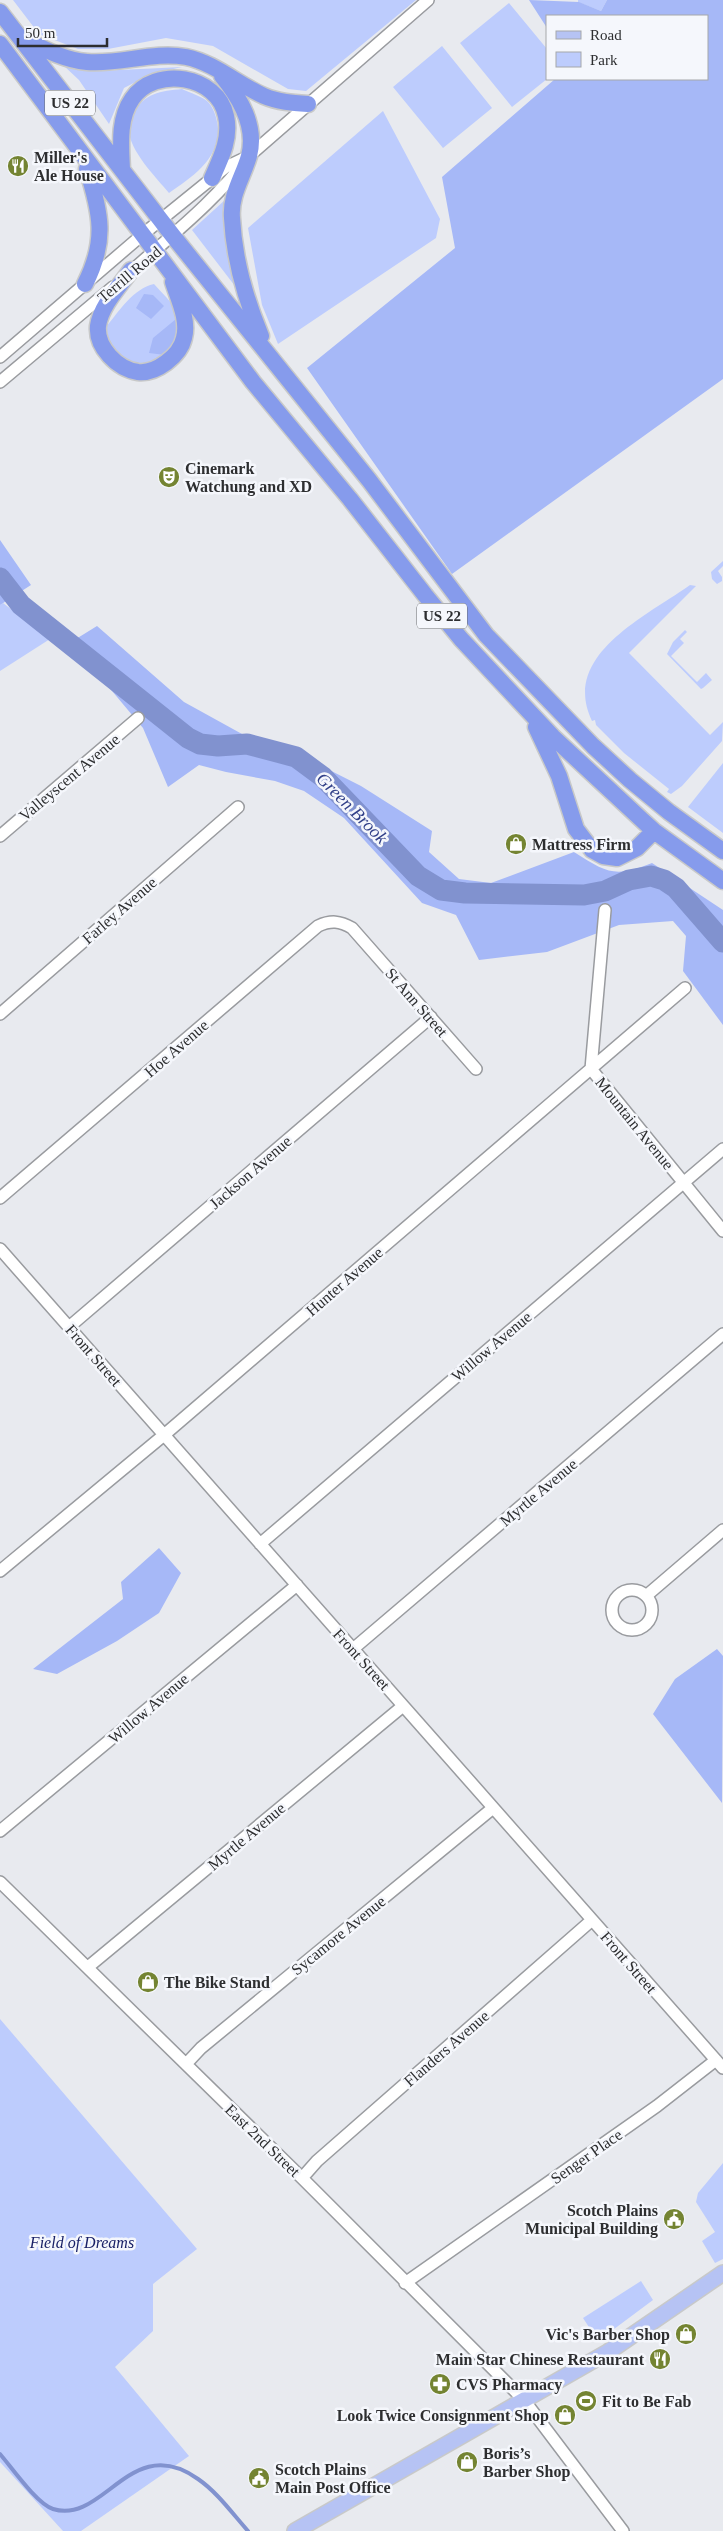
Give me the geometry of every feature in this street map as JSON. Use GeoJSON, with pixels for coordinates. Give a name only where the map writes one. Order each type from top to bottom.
{"type":"FeatureCollection","features":[{"type":"Feature","properties":{"kind":"highway","name":"US 22"},"geometry":{"type":"LineString","coordinates":[[0,12],[173,236],[369,480],[488,638],[586,739],[630,780],[669,812],[723,851]]}},
{"type":"Feature","properties":{"kind":"highway"},"geometry":{"type":"LineString","coordinates":[[19,36],[71,60],[109,62],[171,56],[187,58],[216,68],[262,95],[283,102],[308,104]]}},
{"type":"Feature","properties":{"kind":"highway","name":"US 22"},"geometry":{"type":"LineString","coordinates":[[0,44],[253,382],[350,499],[461,639],[553,738],[654,831],[723,881]]}},
{"type":"Feature","properties":{"kind":"highway"},"geometry":{"type":"LineString","coordinates":[[216,68],[238,97],[245,110],[250,130],[249,156],[236,189],[232,218],[246,295],[269,355]]}},
{"type":"Feature","properties":{"kind":"highway"},"geometry":{"type":"LineString","coordinates":[[122,169],[122,128],[132,99],[152,83],[178,78],[201,84],[211,91],[224,108],[228,128],[226,140],[212,178]]}},
{"type":"Feature","properties":{"kind":"highway"},"geometry":{"type":"LineString","coordinates":[[84,158],[99,207],[101,224],[96,261],[85,284]]}},
{"type":"Feature","properties":{"kind":"highway"},"geometry":{"type":"LineString","coordinates":[[132,270],[104,310],[98,329],[103,345],[113,360],[138,372],[160,367],[173,356],[184,338],[184,323],[170,272]]}},
{"type":"Feature","properties":{"kind":"highway"},"geometry":{"type":"LineString","coordinates":[[529,712],[559,776],[576,829],[592,850],[603,856],[618,858],[637,848],[654,831]]}},
{"type":"Feature","properties":{"kind":"main road"},"geometry":{"type":"LineString","coordinates":[[295,2531],[608,2352],[723,2272]]}},
{"type":"Feature","properties":{"kind":"street","name":"Terrill Road"},"geometry":{"type":"LineString","coordinates":[[0,382],[173,236],[235,175],[249,156],[428,0]]}},
{"type":"Feature","properties":{"kind":"street","name":"Terrill Road"},"geometry":{"type":"LineString","coordinates":[[0,356],[212,178],[226,167],[249,156]]}},
{"type":"Feature","properties":{"kind":"street","name":"Valleyscent Avenue"},"geometry":{"type":"LineString","coordinates":[[0,836],[138,718]]}},
{"type":"Feature","properties":{"kind":"street","name":"Farley Avenue"},"geometry":{"type":"LineString","coordinates":[[0,1014],[238,807]]}},
{"type":"Feature","properties":{"kind":"street","name":"Mountain Avenue"},"geometry":{"type":"LineString","coordinates":[[606,910],[591,1068],[723,1231]]}},
{"type":"Feature","properties":{"kind":"street","name":"Hoe Avenue"},"geometry":{"type":"LineString","coordinates":[[0,1198],[318,926],[326,922],[344,923],[358,935]]}},
{"type":"Feature","properties":{"kind":"street","name":"St Ann Street"},"geometry":{"type":"LineString","coordinates":[[358,935],[476,1069]]}},
{"type":"Feature","properties":{"kind":"street","name":"Hunter Avenue"},"geometry":{"type":"LineString","coordinates":[[0,1571],[164,1435],[685,988]]}},
{"type":"Feature","properties":{"kind":"street","name":"Jackson Avenue"},"geometry":{"type":"LineString","coordinates":[[68,1327],[431,1017]]}},
{"type":"Feature","properties":{"kind":"street","name":"Willow Avenue"},"geometry":{"type":"LineString","coordinates":[[260,1544],[723,1149]]}},
{"type":"Feature","properties":{"kind":"street","name":"Front Street"},"geometry":{"type":"LineString","coordinates":[[2,1255],[297,1585],[719,2064]]}},
{"type":"Feature","properties":{"kind":"street","name":"Myrtle Avenue"},"geometry":{"type":"LineString","coordinates":[[353,1649],[723,1334]]}},
{"type":"Feature","properties":{"kind":"street"},"geometry":{"type":"LineString","coordinates":[[646,1596],[723,1530]]}},
{"type":"Feature","properties":{"kind":"street","name":"Willow Avenue"},"geometry":{"type":"LineString","coordinates":[[0,1831],[297,1585]]}},
{"type":"Feature","properties":{"kind":"street","name":"Myrtle Avenue"},"geometry":{"type":"LineString","coordinates":[[88,1967],[404,1706]]}},
{"type":"Feature","properties":{"kind":"street","name":"Sycamore Avenue"},"geometry":{"type":"LineString","coordinates":[[186,2064],[208,2041],[493,1808]]}},
{"type":"Feature","properties":{"kind":"street","name":"East 2nd Street"},"geometry":{"type":"LineString","coordinates":[[0,1882],[302,2178],[524,2400],[623,2531]]}},
{"type":"Feature","properties":{"kind":"street","name":"Flanders Avenue"},"geometry":{"type":"LineString","coordinates":[[302,2178],[317,2161],[592,1920]]}},
{"type":"Feature","properties":{"kind":"street","name":"Senger Place"},"geometry":{"type":"LineString","coordinates":[[405,2283],[719,2064]]}},
{"type":"Feature","properties":{"kind":"green space"},"geometry":{"type":"Polygon","coordinates":[[[13,0],[416,0],[306,91],[288,89],[213,46],[166,38],[108,49],[78,49],[39,34],[13,0]]]}},
{"type":"Feature","properties":{"kind":"green space"},"geometry":{"type":"Polygon","coordinates":[[[578,0],[607,0],[601,11],[578,2],[578,0]]]}},
{"type":"Feature","properties":{"kind":"green space"},"geometry":{"type":"Polygon","coordinates":[[[509,3],[546,48],[546,80],[512,107],[460,43],[509,3]]]}},
{"type":"Feature","properties":{"kind":"green space"},"geometry":{"type":"Polygon","coordinates":[[[442,46],[492,108],[443,148],[393,87],[442,46]]]}},
{"type":"Feature","properties":{"kind":"green space"},"geometry":{"type":"Polygon","coordinates":[[[63,65],[99,71],[182,67],[151,74],[124,88],[109,124],[79,80],[63,65]]]}},
{"type":"Feature","properties":{"kind":"green space"},"geometry":{"type":"Polygon","coordinates":[[[182,89],[209,103],[217,121],[217,139],[209,158],[195,174],[169,193],[136,152],[129,133],[129,123],[138,107],[148,97],[160,92],[182,89]]]}},
{"type":"Feature","properties":{"kind":"green space"},"geometry":{"type":"Polygon","coordinates":[[[383,111],[440,219],[436,238],[278,344],[262,305],[248,228],[383,111]]]}},
{"type":"Feature","properties":{"kind":"green space"},"geometry":{"type":"Polygon","coordinates":[[[226,199],[238,290],[192,230],[226,199]]]}},
{"type":"Feature","properties":{"kind":"green space"},"geometry":{"type":"Polygon","coordinates":[[[154,284],[177,311],[180,325],[175,340],[166,354],[148,365],[136,364],[124,358],[115,350],[110,343],[106,327],[133,295],[154,284]]]}},
{"type":"Feature","properties":{"kind":"green space"},"geometry":{"type":"Polygon","coordinates":[[[723,561],[723,566],[718,571],[722,581],[717,584],[712,579],[711,572],[723,561]]]}},
{"type":"Feature","properties":{"kind":"green space"},"geometry":{"type":"Polygon","coordinates":[[[690,585],[696,586],[629,653],[710,735],[723,722],[722,741],[682,786],[671,794],[667,792],[669,789],[624,753],[596,725],[595,720],[592,721],[585,697],[588,676],[598,657],[613,640],[632,624],[690,585]]]}},
{"type":"Feature","properties":{"kind":"green space"},"geometry":{"type":"Polygon","coordinates":[[[3,603],[50,639],[0,671],[0,605],[3,603]]]}},
{"type":"Feature","properties":{"kind":"green space"},"geometry":{"type":"Polygon","coordinates":[[[685,630],[687,632],[680,639],[684,643],[671,656],[697,682],[706,673],[712,680],[701,689],[667,654],[673,642],[685,630]]]}},
{"type":"Feature","properties":{"kind":"green space"},"geometry":{"type":"Polygon","coordinates":[[[723,763],[723,833],[688,807],[723,763]]]}},
{"type":"Feature","properties":{"kind":"green space","name":"Field of Dreams"},"geometry":{"type":"Polygon","coordinates":[[[0,2019],[197,2249],[153,2284],[153,2331],[115,2367],[189,2456],[81,2531],[63,2531],[0,2462],[0,2019]]]}},
{"type":"Feature","properties":{"kind":"green space"},"geometry":{"type":"Polygon","coordinates":[[[723,2163],[723,2259],[715,2263],[702,2241],[715,2232],[696,2202],[698,2193],[723,2163]]]}},
{"type":"Feature","properties":{"kind":"green space"},"geometry":{"type":"Polygon","coordinates":[[[641,2281],[653,2300],[598,2341],[583,2318],[641,2281]]]}},
{"type":"Feature","properties":{"kind":"shaded area"},"geometry":{"type":"Polygon","coordinates":[[[529,0],[579,2],[601,11],[607,0],[723,0],[723,379],[452,574],[307,368],[455,248],[442,177],[554,80],[708,80],[708,15],[546,15],[546,26],[529,0]]]}},
{"type":"Feature","properties":{"kind":"shaded area"},"geometry":{"type":"Polygon","coordinates":[[[144,294],[153,295],[164,306],[151,319],[136,308],[144,294]]]}},
{"type":"Feature","properties":{"kind":"shaded area"},"geometry":{"type":"Polygon","coordinates":[[[176,319],[176,337],[165,355],[149,353],[153,338],[176,319]]]}},
{"type":"Feature","properties":{"kind":"shaded area"},"geometry":{"type":"Polygon","coordinates":[[[0,540],[31,585],[0,605],[0,540]]]}},
{"type":"Feature","properties":{"kind":"shaded area"},"geometry":{"type":"Polygon","coordinates":[[[97,626],[184,702],[242,734],[278,744],[361,786],[432,831],[429,852],[459,879],[491,883],[574,852],[603,869],[612,871],[629,871],[652,863],[723,910],[723,1025],[683,971],[686,936],[673,921],[619,925],[547,952],[479,960],[456,915],[422,903],[344,818],[304,791],[275,781],[199,765],[168,787],[143,728],[107,685],[63,647],[97,626]]]}},
{"type":"Feature","properties":{"kind":"shaded area"},"geometry":{"type":"Polygon","coordinates":[[[159,1548],[181,1573],[159,1613],[117,1641],[57,1674],[33,1669],[123,1599],[121,1582],[159,1548]]]}},
{"type":"Feature","properties":{"kind":"shaded area"},"geometry":{"type":"Polygon","coordinates":[[[717,1649],[723,1656],[722,1803],[653,1714],[675,1679],[717,1649]]]}},
{"type":"Feature","properties":{"kind":"waterway","name":"Green Brook"},"geometry":{"type":"LineString","coordinates":[[0,578],[21,605],[188,738],[200,744],[218,746],[247,744],[296,757],[323,777],[418,876],[441,890],[465,893],[584,895],[605,891],[629,880],[651,876],[664,880],[676,888],[723,942]]}},
{"type":"Feature","properties":{"kind":"waterway"},"geometry":{"type":"LineString","coordinates":[[0,2454],[32,2493],[53,2509],[71,2510],[88,2504],[136,2472],[154,2466],[175,2467],[198,2479],[212,2490],[248,2531]]}},
{"type":"Feature","properties":{"kind":"place","name":"Miller's Ale House"},"geometry":{"type":"Point","coordinates":[18,166]}},
{"type":"Feature","properties":{"kind":"place","name":"Cinemark Watchung and XD"},"geometry":{"type":"Point","coordinates":[169,477]}},
{"type":"Feature","properties":{"kind":"place","name":"Mattress Firm"},"geometry":{"type":"Point","coordinates":[516,844]}},
{"type":"Feature","properties":{"kind":"place","name":"The Bike Stand"},"geometry":{"type":"Point","coordinates":[148,1982]}},
{"type":"Feature","properties":{"kind":"place","name":"Scotch Plains Municipal Building"},"geometry":{"type":"Point","coordinates":[674,2219]}},
{"type":"Feature","properties":{"kind":"place","name":"Vic's Barber Shop"},"geometry":{"type":"Point","coordinates":[686,2334]}},
{"type":"Feature","properties":{"kind":"place","name":"Main Star Chinese Restaurant"},"geometry":{"type":"Point","coordinates":[660,2359]}},
{"type":"Feature","properties":{"kind":"place","name":"CVS Pharmacy"},"geometry":{"type":"Point","coordinates":[440,2384]}},
{"type":"Feature","properties":{"kind":"place","name":"Fit to Be Fab"},"geometry":{"type":"Point","coordinates":[586,2401]}},
{"type":"Feature","properties":{"kind":"place","name":"Look Twice Consignment Shop"},"geometry":{"type":"Point","coordinates":[565,2415]}},
{"type":"Feature","properties":{"kind":"place","name":"Boris’s Barber Shop"},"geometry":{"type":"Point","coordinates":[467,2462]}},
{"type":"Feature","properties":{"kind":"place","name":"Scotch Plains Main Post Office"},"geometry":{"type":"Point","coordinates":[259,2478]}}]}
